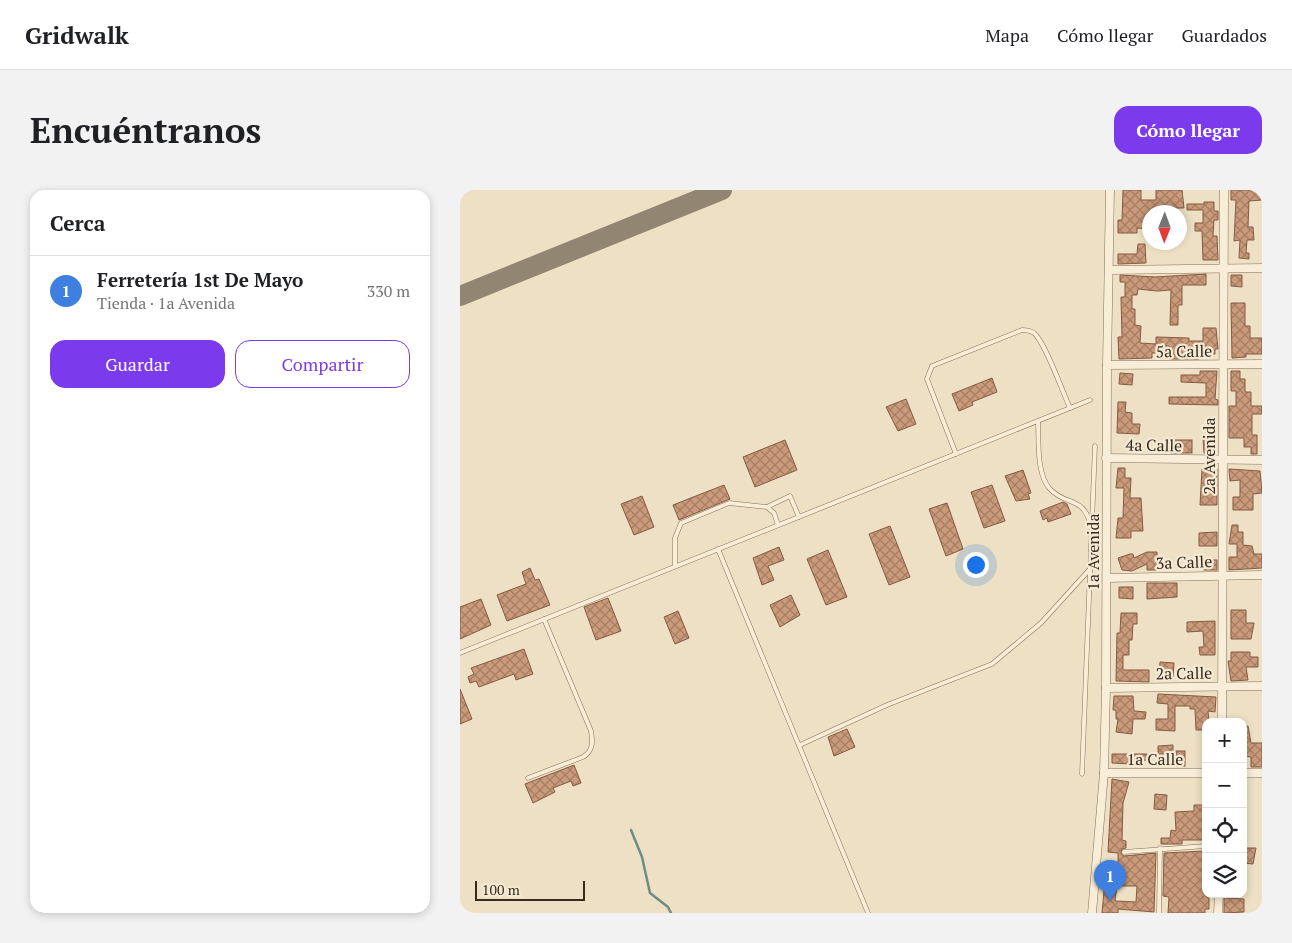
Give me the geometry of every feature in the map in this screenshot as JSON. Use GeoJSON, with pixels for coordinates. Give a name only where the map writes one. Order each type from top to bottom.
{"type":"FeatureCollection","features":[{"type":"Feature","properties":{"kind":"street","name":"1a Avenida"},"geometry":{"type":"LineString","coordinates":[[1092,913],[1104,773],[1110,190]]}},
{"type":"Feature","properties":{"kind":"street","name":"2a Avenida"},"geometry":{"type":"LineString","coordinates":[[1222,718],[1225,364],[1224,190]]}},
{"type":"Feature","properties":{"kind":"street"},"geometry":{"type":"LineString","coordinates":[[1109,270],[1262,268]]}},
{"type":"Feature","properties":{"kind":"street","name":"5a Calle"},"geometry":{"type":"LineString","coordinates":[[1107,365],[1262,364]]}},
{"type":"Feature","properties":{"kind":"street","name":"4a Calle"},"geometry":{"type":"LineString","coordinates":[[1106,458],[1262,460]]}},
{"type":"Feature","properties":{"kind":"street","name":"3a Calle"},"geometry":{"type":"LineString","coordinates":[[1107,578],[1224,574],[1262,575]]}},
{"type":"Feature","properties":{"kind":"street","name":"2a Calle"},"geometry":{"type":"LineString","coordinates":[[1106,688],[1262,686]]}},
{"type":"Feature","properties":{"kind":"street","name":"1a Calle"},"geometry":{"type":"LineString","coordinates":[[1104,773],[1202,773]]}},
{"type":"Feature","properties":{"kind":"street"},"geometry":{"type":"LineString","coordinates":[[1247,773],[1262,773]]}},
{"type":"Feature","properties":{"kind":"street"},"geometry":{"type":"LineString","coordinates":[[1218,913],[1219,898]]}},
{"type":"Feature","properties":{"kind":"lane"},"geometry":{"type":"LineString","coordinates":[[956,454],[927,379],[932,366],[1022,330],[1028,331],[1034,333],[1041,343],[1070,408]]}},
{"type":"Feature","properties":{"kind":"lane"},"geometry":{"type":"LineString","coordinates":[[460,653],[1090,400]]}},
{"type":"Feature","properties":{"kind":"lane"},"geometry":{"type":"LineString","coordinates":[[1038,421],[1042,470],[1046,482],[1050,489],[1057,494],[1081,506],[1088,515],[1092,534]]}},
{"type":"Feature","properties":{"kind":"lane"},"geometry":{"type":"LineString","coordinates":[[1082,774],[1095,446]]}},
{"type":"Feature","properties":{"kind":"lane"},"geometry":{"type":"LineString","coordinates":[[675,566],[675,538],[681,524],[729,503],[767,507],[790,496],[799,517]]}},
{"type":"Feature","properties":{"kind":"lane"},"geometry":{"type":"LineString","coordinates":[[767,507],[774,513],[778,525]]}},
{"type":"Feature","properties":{"kind":"lane"},"geometry":{"type":"LineString","coordinates":[[718,549],[868,913]]}},
{"type":"Feature","properties":{"kind":"lane"},"geometry":{"type":"LineString","coordinates":[[800,745],[887,705],[992,664],[1041,624],[1090,569]]}},
{"type":"Feature","properties":{"kind":"lane"},"geometry":{"type":"LineString","coordinates":[[528,778],[583,757],[588,754],[592,742],[591,732],[544,619]]}},
{"type":"Feature","properties":{"kind":"lane"},"geometry":{"type":"LineString","coordinates":[[1124,852],[1202,846]]}},
{"type":"Feature","properties":{"kind":"lane"},"geometry":{"type":"LineString","coordinates":[[1159,913],[1160,848]]}},
{"type":"Feature","properties":{"kind":"building"},"geometry":{"type":"Polygon","coordinates":[[[1123,190],[1141,190],[1141,200],[1156,200],[1156,190],[1182,190],[1184,205],[1142,205],[1142,228],[1137,228],[1137,233],[1118,233],[1118,220],[1122,220],[1123,190]]]}},
{"type":"Feature","properties":{"kind":"building"},"geometry":{"type":"Polygon","coordinates":[[[1231,190],[1262,190],[1262,200],[1249,201],[1248,227],[1253,227],[1254,240],[1247,240],[1246,253],[1249,253],[1249,259],[1239,258],[1240,240],[1234,241],[1236,200],[1231,200],[1231,190]]]}},
{"type":"Feature","properties":{"kind":"building"},"geometry":{"type":"Polygon","coordinates":[[[1204,202],[1214,202],[1214,211],[1218,211],[1218,220],[1214,220],[1213,236],[1217,236],[1218,260],[1203,260],[1202,231],[1195,231],[1195,223],[1203,223],[1203,210],[1187,210],[1187,204],[1204,204],[1204,202]]]}},
{"type":"Feature","properties":{"kind":"building"},"geometry":{"type":"Polygon","coordinates":[[[1138,244],[1142,244],[1142,250],[1145,250],[1146,263],[1118,264],[1118,254],[1137,254],[1138,244]]]}},
{"type":"Feature","properties":{"kind":"building"},"geometry":{"type":"Polygon","coordinates":[[[1206,274],[1206,285],[1182,285],[1182,305],[1178,305],[1178,325],[1170,325],[1171,290],[1138,289],[1137,295],[1132,295],[1132,309],[1135,309],[1135,325],[1141,326],[1140,343],[1156,344],[1156,337],[1189,338],[1189,341],[1203,341],[1203,328],[1216,328],[1218,349],[1215,349],[1215,354],[1199,354],[1199,359],[1169,359],[1169,346],[1158,346],[1157,353],[1152,353],[1152,358],[1119,359],[1118,337],[1122,337],[1121,297],[1125,297],[1125,282],[1120,282],[1120,275],[1155,277],[1206,274]]]}},
{"type":"Feature","properties":{"kind":"building"},"geometry":{"type":"Polygon","coordinates":[[[1231,275],[1242,275],[1242,287],[1231,286],[1231,275]]]}},
{"type":"Feature","properties":{"kind":"building"},"geometry":{"type":"Polygon","coordinates":[[[1231,303],[1245,303],[1245,326],[1250,326],[1250,338],[1262,338],[1262,354],[1246,354],[1246,357],[1232,358],[1231,303]]]}},
{"type":"Feature","properties":{"kind":"building"},"geometry":{"type":"Polygon","coordinates":[[[1200,371],[1217,371],[1215,399],[1218,400],[1218,405],[1169,404],[1169,397],[1206,397],[1206,383],[1181,382],[1181,375],[1200,375],[1200,371]]]}},
{"type":"Feature","properties":{"kind":"building"},"geometry":{"type":"Polygon","coordinates":[[[1231,371],[1240,371],[1240,379],[1245,379],[1245,392],[1251,392],[1251,406],[1262,406],[1262,414],[1252,414],[1252,435],[1257,435],[1257,454],[1251,454],[1251,447],[1244,447],[1244,438],[1229,438],[1229,406],[1236,406],[1236,391],[1231,391],[1231,371]]]}},
{"type":"Feature","properties":{"kind":"building"},"geometry":{"type":"Polygon","coordinates":[[[1120,373],[1133,374],[1132,385],[1119,384],[1120,373]]]}},
{"type":"Feature","properties":{"kind":"building"},"geometry":{"type":"Polygon","coordinates":[[[992,378],[997,392],[972,402],[973,405],[959,411],[952,394],[992,378]]]}},
{"type":"Feature","properties":{"kind":"building"},"geometry":{"type":"Polygon","coordinates":[[[906,399],[916,424],[898,431],[886,407],[906,399]]]}},
{"type":"Feature","properties":{"kind":"building"},"geometry":{"type":"Polygon","coordinates":[[[1118,402],[1126,402],[1125,412],[1132,413],[1132,424],[1140,424],[1139,434],[1117,433],[1118,402]]]}},
{"type":"Feature","properties":{"kind":"building"},"geometry":{"type":"Polygon","coordinates":[[[1213,435],[1213,453],[1204,453],[1203,437],[1213,435]]]}},
{"type":"Feature","properties":{"kind":"building"},"geometry":{"type":"Polygon","coordinates":[[[785,440],[797,470],[755,487],[743,457],[785,440]]]}},
{"type":"Feature","properties":{"kind":"building"},"geometry":{"type":"Polygon","coordinates":[[[1171,440],[1192,440],[1192,453],[1171,453],[1171,440]]]}},
{"type":"Feature","properties":{"kind":"building"},"geometry":{"type":"Polygon","coordinates":[[[1118,468],[1125,468],[1125,478],[1131,478],[1130,498],[1141,498],[1143,531],[1131,531],[1131,538],[1116,538],[1118,518],[1123,518],[1124,488],[1116,488],[1118,468]]]}},
{"type":"Feature","properties":{"kind":"building"},"geometry":{"type":"Polygon","coordinates":[[[1202,469],[1217,469],[1217,505],[1200,505],[1202,469]]]}},
{"type":"Feature","properties":{"kind":"building"},"geometry":{"type":"Polygon","coordinates":[[[1229,469],[1260,471],[1262,493],[1253,494],[1253,510],[1233,510],[1233,497],[1240,497],[1240,480],[1230,481],[1229,469]]]}},
{"type":"Feature","properties":{"kind":"building"},"geometry":{"type":"Polygon","coordinates":[[[1023,470],[1031,493],[1028,494],[1030,499],[1016,501],[1005,476],[1023,470]]]}},
{"type":"Feature","properties":{"kind":"building"},"geometry":{"type":"Polygon","coordinates":[[[724,485],[730,499],[679,520],[673,505],[724,485]]]}},
{"type":"Feature","properties":{"kind":"building"},"geometry":{"type":"Polygon","coordinates":[[[992,485],[1005,521],[984,528],[971,492],[992,485]]]}},
{"type":"Feature","properties":{"kind":"building"},"geometry":{"type":"Polygon","coordinates":[[[642,496],[654,527],[634,535],[621,504],[642,496]]]}},
{"type":"Feature","properties":{"kind":"building"},"geometry":{"type":"Polygon","coordinates":[[[1063,502],[1067,504],[1071,514],[1048,522],[1047,518],[1043,520],[1040,511],[1063,502]]]}},
{"type":"Feature","properties":{"kind":"building"},"geometry":{"type":"Polygon","coordinates":[[[947,503],[963,549],[946,556],[929,509],[947,503]]]}},
{"type":"Feature","properties":{"kind":"building"},"geometry":{"type":"Polygon","coordinates":[[[1232,525],[1238,525],[1238,532],[1243,532],[1243,545],[1252,546],[1254,554],[1262,554],[1262,568],[1229,570],[1229,557],[1237,557],[1237,544],[1229,544],[1232,525]]]}},
{"type":"Feature","properties":{"kind":"building"},"geometry":{"type":"Polygon","coordinates":[[[890,526],[910,577],[889,585],[869,534],[890,526]]]}},
{"type":"Feature","properties":{"kind":"building"},"geometry":{"type":"Polygon","coordinates":[[[1217,532],[1217,546],[1199,546],[1199,533],[1217,532]]]}},
{"type":"Feature","properties":{"kind":"building"},"geometry":{"type":"Polygon","coordinates":[[[779,547],[784,560],[768,566],[774,580],[762,585],[753,558],[779,547]]]}},
{"type":"Feature","properties":{"kind":"building"},"geometry":{"type":"Polygon","coordinates":[[[828,550],[847,597],[826,605],[807,559],[828,550]]]}},
{"type":"Feature","properties":{"kind":"building"},"geometry":{"type":"Polygon","coordinates":[[[1147,552],[1157,552],[1157,570],[1147,570],[1147,564],[1132,571],[1122,570],[1118,558],[1133,554],[1134,558],[1147,552]]]}},
{"type":"Feature","properties":{"kind":"building"},"geometry":{"type":"Polygon","coordinates":[[[1204,560],[1217,560],[1217,570],[1204,570],[1204,560]]]}},
{"type":"Feature","properties":{"kind":"building"},"geometry":{"type":"Polygon","coordinates":[[[530,568],[535,580],[539,579],[550,605],[507,621],[497,595],[526,584],[522,572],[530,568]]]}},
{"type":"Feature","properties":{"kind":"building"},"geometry":{"type":"Polygon","coordinates":[[[1147,583],[1177,583],[1177,597],[1147,599],[1147,583]]]}},
{"type":"Feature","properties":{"kind":"building"},"geometry":{"type":"Polygon","coordinates":[[[1119,587],[1133,587],[1133,599],[1119,598],[1119,587]]]}},
{"type":"Feature","properties":{"kind":"building"},"geometry":{"type":"Polygon","coordinates":[[[791,595],[800,615],[780,627],[770,605],[791,595]]]}},
{"type":"Feature","properties":{"kind":"building"},"geometry":{"type":"Polygon","coordinates":[[[608,598],[621,631],[596,640],[584,607],[608,598]]]}},
{"type":"Feature","properties":{"kind":"building"},"geometry":{"type":"Polygon","coordinates":[[[481,599],[491,625],[460,639],[460,607],[481,599]]]}},
{"type":"Feature","properties":{"kind":"building"},"geometry":{"type":"Polygon","coordinates":[[[1231,610],[1246,610],[1246,623],[1254,623],[1251,639],[1231,639],[1231,610]]]}},
{"type":"Feature","properties":{"kind":"building"},"geometry":{"type":"Polygon","coordinates":[[[678,611],[689,638],[675,644],[664,617],[678,611]]]}},
{"type":"Feature","properties":{"kind":"building"},"geometry":{"type":"Polygon","coordinates":[[[1121,613],[1137,613],[1137,624],[1133,624],[1132,640],[1129,640],[1129,655],[1123,655],[1123,670],[1149,670],[1149,682],[1116,681],[1117,633],[1120,633],[1121,613]]]}},
{"type":"Feature","properties":{"kind":"building"},"geometry":{"type":"Polygon","coordinates":[[[1215,621],[1215,655],[1200,655],[1199,647],[1204,647],[1203,631],[1187,632],[1187,622],[1215,621]]]}},
{"type":"Feature","properties":{"kind":"building"},"geometry":{"type":"Polygon","coordinates":[[[524,649],[533,674],[516,680],[514,674],[479,687],[476,681],[470,683],[468,677],[474,674],[471,668],[524,649]]]}},
{"type":"Feature","properties":{"kind":"building"},"geometry":{"type":"Polygon","coordinates":[[[1231,652],[1250,652],[1250,657],[1258,657],[1258,667],[1246,667],[1248,680],[1231,681],[1228,661],[1231,661],[1231,652]]]}},
{"type":"Feature","properties":{"kind":"building"},"geometry":{"type":"Polygon","coordinates":[[[1160,662],[1174,663],[1173,677],[1159,676],[1160,662]]]}},
{"type":"Feature","properties":{"kind":"building"},"geometry":{"type":"Polygon","coordinates":[[[460,689],[472,719],[460,724],[460,689]]]}},
{"type":"Feature","properties":{"kind":"building"},"geometry":{"type":"Polygon","coordinates":[[[1158,694],[1216,697],[1215,712],[1208,711],[1209,718],[1202,718],[1202,730],[1196,730],[1195,709],[1190,709],[1190,706],[1175,706],[1175,731],[1156,730],[1156,719],[1168,719],[1168,704],[1157,703],[1158,694]]]}},
{"type":"Feature","properties":{"kind":"building"},"geometry":{"type":"Polygon","coordinates":[[[1114,696],[1133,696],[1134,711],[1146,712],[1145,719],[1133,719],[1132,734],[1116,732],[1118,719],[1116,719],[1116,710],[1113,710],[1114,696]]]}},
{"type":"Feature","properties":{"kind":"building"},"geometry":{"type":"Polygon","coordinates":[[[1247,726],[1251,743],[1262,743],[1262,767],[1251,767],[1251,757],[1247,756],[1247,726]]]}},
{"type":"Feature","properties":{"kind":"building"},"geometry":{"type":"Polygon","coordinates":[[[847,729],[855,747],[834,756],[828,737],[847,729]]]}},
{"type":"Feature","properties":{"kind":"building"},"geometry":{"type":"Polygon","coordinates":[[[1173,745],[1173,754],[1158,754],[1158,746],[1173,745]]]}},
{"type":"Feature","properties":{"kind":"building"},"geometry":{"type":"Polygon","coordinates":[[[1176,751],[1185,751],[1185,766],[1176,766],[1176,751]]]}},
{"type":"Feature","properties":{"kind":"building"},"geometry":{"type":"Polygon","coordinates":[[[1112,754],[1147,754],[1147,760],[1130,761],[1131,764],[1112,763],[1112,754]]]}},
{"type":"Feature","properties":{"kind":"building"},"geometry":{"type":"Polygon","coordinates":[[[574,765],[581,783],[573,786],[571,781],[553,788],[555,792],[533,803],[525,784],[574,765]]]}},
{"type":"Feature","properties":{"kind":"building"},"geometry":{"type":"Polygon","coordinates":[[[1112,779],[1129,782],[1123,803],[1122,840],[1126,841],[1126,848],[1122,849],[1121,854],[1124,856],[1156,853],[1154,912],[1118,909],[1118,913],[1102,913],[1106,868],[1118,867],[1118,853],[1108,852],[1112,779]],[[1117,886],[1115,901],[1136,902],[1137,886],[1117,886]]]}},
{"type":"Feature","properties":{"kind":"building"},"geometry":{"type":"Polygon","coordinates":[[[1155,794],[1167,795],[1166,810],[1154,809],[1155,794]]]}},
{"type":"Feature","properties":{"kind":"building"},"geometry":{"type":"Polygon","coordinates":[[[1194,805],[1202,805],[1202,840],[1182,840],[1182,844],[1161,844],[1161,838],[1170,838],[1171,830],[1176,831],[1175,812],[1194,811],[1194,805]]]}},
{"type":"Feature","properties":{"kind":"building"},"geometry":{"type":"Polygon","coordinates":[[[1247,848],[1256,848],[1253,864],[1247,863],[1247,848]]]}},
{"type":"Feature","properties":{"kind":"building"},"geometry":{"type":"Polygon","coordinates":[[[1202,851],[1202,898],[1209,898],[1209,909],[1205,909],[1205,913],[1168,913],[1169,897],[1163,896],[1164,853],[1202,851]]]}},
{"type":"Feature","properties":{"kind":"building"},"geometry":{"type":"Polygon","coordinates":[[[1224,898],[1244,899],[1244,912],[1224,913],[1224,898]]]}},
{"type":"Feature","properties":{"kind":"waterway"},"geometry":{"type":"LineString","coordinates":[[631,830],[642,857],[650,893],[668,907],[671,913]]}},
{"type":"Feature","properties":{"kind":"taxiway"},"geometry":{"type":"LineString","coordinates":[[460,296],[722,190]]}},
{"type":"Feature","properties":{"kind":"place","name":"Ferretería 1st De Mayo"},"geometry":{"type":"Point","coordinates":[1110,901]}}]}
